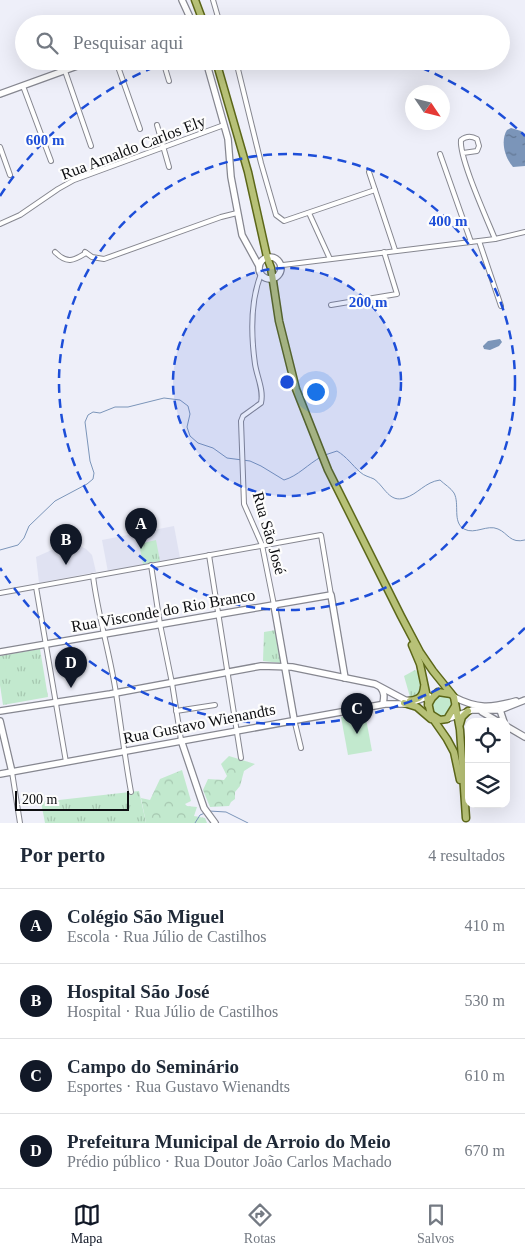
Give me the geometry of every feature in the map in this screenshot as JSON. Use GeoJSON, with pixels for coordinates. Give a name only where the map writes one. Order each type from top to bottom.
{"type":"FeatureCollection","features":[{"type":"Feature","properties":{"kind":"main road"},"geometry":{"type":"LineString","coordinates":[[182,0],[189,15]]}},
{"type":"Feature","properties":{"kind":"main road"},"geometry":{"type":"LineString","coordinates":[[195,0],[199,15]]}},
{"type":"Feature","properties":{"kind":"main road"},"geometry":{"type":"LineString","coordinates":[[209,70],[228,139],[230,177],[242,234],[259,266],[261,274],[274,279]]}},
{"type":"Feature","properties":{"kind":"main road"},"geometry":{"type":"LineString","coordinates":[[219,70],[248,172],[274,279],[279,321],[296,389],[328,470],[401,616],[433,672],[452,695],[456,705],[460,730],[467,820]]}},
{"type":"Feature","properties":{"kind":"main road"},"geometry":{"type":"LineString","coordinates":[[0,94],[65,71]]}},
{"type":"Feature","properties":{"kind":"main road"},"geometry":{"type":"LineString","coordinates":[[259,266],[267,256]]}},
{"type":"Feature","properties":{"kind":"main road"},"geometry":{"type":"LineString","coordinates":[[267,256],[275,258],[281,267],[279,274],[274,279]]}},
{"type":"Feature","properties":{"kind":"main road"},"geometry":{"type":"LineString","coordinates":[[331,596],[345,678]]}},
{"type":"Feature","properties":{"kind":"main road","name":"Rua Visconde do Rio Branco"},"geometry":{"type":"LineString","coordinates":[[0,652],[331,596]]}},
{"type":"Feature","properties":{"kind":"main road","name":"Rua São José"},"geometry":{"type":"LineString","coordinates":[[274,605],[294,720]]}},
{"type":"Feature","properties":{"kind":"main road"},"geometry":{"type":"LineString","coordinates":[[401,616],[420,664],[431,716],[454,752],[467,820]]}},
{"type":"Feature","properties":{"kind":"main road"},"geometry":{"type":"LineString","coordinates":[[0,711],[116,693],[261,666],[284,666],[379,686],[421,709],[442,731]]}},
{"type":"Feature","properties":{"kind":"main road"},"geometry":{"type":"LineString","coordinates":[[406,701],[420,698],[424,679]]}},
{"type":"Feature","properties":{"kind":"main road"},"geometry":{"type":"LineString","coordinates":[[379,686],[383,691],[383,704]]}},
{"type":"Feature","properties":{"kind":"main road"},"geometry":{"type":"LineString","coordinates":[[406,701],[420,700],[438,692],[452,695],[494,718]]}},
{"type":"Feature","properties":{"kind":"main road"},"geometry":{"type":"LineString","coordinates":[[429,708],[432,698],[438,692]]}},
{"type":"Feature","properties":{"kind":"main road"},"geometry":{"type":"LineString","coordinates":[[406,701],[429,708],[440,720],[478,708],[500,706],[525,699]]}},
{"type":"Feature","properties":{"kind":"main road"},"geometry":{"type":"LineString","coordinates":[[478,708],[497,708],[500,710],[525,699]]}},
{"type":"Feature","properties":{"kind":"main road","name":"Rua Gustavo Wienandts"},"geometry":{"type":"LineString","coordinates":[[0,774],[236,730],[406,701]]}},
{"type":"Feature","properties":{"kind":"main road"},"geometry":{"type":"LineString","coordinates":[[447,719],[456,705]]}},
{"type":"Feature","properties":{"kind":"main road"},"geometry":{"type":"LineString","coordinates":[[500,710],[503,718]]}},
{"type":"Feature","properties":{"kind":"main road"},"geometry":{"type":"LineString","coordinates":[[460,730],[462,717],[468,711]]}},
{"type":"Feature","properties":{"kind":"main road"},"geometry":{"type":"LineString","coordinates":[[0,721],[12,772]]}},
{"type":"Feature","properties":{"kind":"main road"},"geometry":{"type":"LineString","coordinates":[[510,728],[525,737]]}},
{"type":"Feature","properties":{"kind":"main road"},"geometry":{"type":"LineString","coordinates":[[181,740],[204,808],[215,823]]}},
{"type":"Feature","properties":{"kind":"street"},"geometry":{"type":"LineString","coordinates":[[213,0],[217,15]]}},
{"type":"Feature","properties":{"kind":"street"},"geometry":{"type":"LineString","coordinates":[[119,70],[140,129]]}},
{"type":"Feature","properties":{"kind":"street"},"geometry":{"type":"LineString","coordinates":[[166,70],[169,81]]}},
{"type":"Feature","properties":{"kind":"street"},"geometry":{"type":"LineString","coordinates":[[238,70],[276,215],[284,221],[375,190]]}},
{"type":"Feature","properties":{"kind":"street"},"geometry":{"type":"LineString","coordinates":[[65,71],[91,146]]}},
{"type":"Feature","properties":{"kind":"street"},"geometry":{"type":"LineString","coordinates":[[23,86],[51,161]]}},
{"type":"Feature","properties":{"kind":"street"},"geometry":{"type":"LineString","coordinates":[[157,125],[168,167]]}},
{"type":"Feature","properties":{"kind":"street","name":"Rua Arnaldo Carlos Ely"},"geometry":{"type":"LineString","coordinates":[[0,224],[20,215],[74,180],[224,125]]}},
{"type":"Feature","properties":{"kind":"street"},"geometry":{"type":"LineString","coordinates":[[463,153],[477,151],[479,146],[478,139],[468,136],[461,140],[463,153],[495,239]]}},
{"type":"Feature","properties":{"kind":"street"},"geometry":{"type":"LineString","coordinates":[[0,147],[10,175]]}},
{"type":"Feature","properties":{"kind":"street"},"geometry":{"type":"LineString","coordinates":[[440,154],[471,242]]}},
{"type":"Feature","properties":{"kind":"street"},"geometry":{"type":"LineString","coordinates":[[369,172],[395,250]]}},
{"type":"Feature","properties":{"kind":"street"},"geometry":{"type":"LineString","coordinates":[[55,252],[66,260],[76,258],[85,252],[92,257],[104,259],[237,213]]}},
{"type":"Feature","properties":{"kind":"street"},"geometry":{"type":"LineString","coordinates":[[309,213],[330,259]]}},
{"type":"Feature","properties":{"kind":"street"},"geometry":{"type":"LineString","coordinates":[[281,267],[283,265],[395,250],[495,239],[525,232]]}},
{"type":"Feature","properties":{"kind":"street"},"geometry":{"type":"LineString","coordinates":[[479,241],[501,306]]}},
{"type":"Feature","properties":{"kind":"street"},"geometry":{"type":"LineString","coordinates":[[331,305],[397,294],[384,252]]}},
{"type":"Feature","properties":{"kind":"street","name":"Rua São José"},"geometry":{"type":"LineString","coordinates":[[261,274],[255,295],[253,333],[255,365],[263,397],[262,403],[243,416],[242,421],[244,504],[262,545],[274,605]]}},
{"type":"Feature","properties":{"kind":"street"},"geometry":{"type":"LineString","coordinates":[[0,593],[321,535],[331,596]]}},
{"type":"Feature","properties":{"kind":"street"},"geometry":{"type":"LineString","coordinates":[[209,555],[241,758]]}},
{"type":"Feature","properties":{"kind":"street"},"geometry":{"type":"LineString","coordinates":[[151,565],[181,740]]}},
{"type":"Feature","properties":{"kind":"street"},"geometry":{"type":"LineString","coordinates":[[94,576],[103,634],[116,693],[123,751],[131,792]]}},
{"type":"Feature","properties":{"kind":"street"},"geometry":{"type":"LineString","coordinates":[[36,587],[66,762]]}},
{"type":"Feature","properties":{"kind":"street"},"geometry":{"type":"LineString","coordinates":[[176,711],[214,704]]}},
{"type":"Feature","properties":{"kind":"street","name":"Rua São José"},"geometry":{"type":"LineString","coordinates":[[294,720],[301,748]]}},
{"type":"Feature","properties":{"kind":"street"},"geometry":{"type":"LineString","coordinates":[[12,772],[20,823]]}},
{"type":"Feature","properties":{"kind":"shaded area"},"geometry":{"type":"Polygon","coordinates":[[[174,526],[180,558],[108,572],[102,540],[174,526]]]}},
{"type":"Feature","properties":{"kind":"shaded area"},"geometry":{"type":"Polygon","coordinates":[[[80,546],[92,555],[96,572],[39,583],[36,557],[54,549],[80,546]]]}},
{"type":"Feature","properties":{"kind":"green space"},"geometry":{"type":"Polygon","coordinates":[[[156,540],[160,561],[143,564],[139,544],[156,540]]]}},
{"type":"Feature","properties":{"kind":"green space"},"geometry":{"type":"Polygon","coordinates":[[[276,630],[281,663],[263,661],[264,632],[276,630]]]}},
{"type":"Feature","properties":{"kind":"green space"},"geometry":{"type":"Polygon","coordinates":[[[40,649],[48,697],[3,705],[0,685],[0,656],[40,649]]]}},
{"type":"Feature","properties":{"kind":"green space"},"geometry":{"type":"Polygon","coordinates":[[[14,659],[16,675],[7,677],[4,661],[14,659]]]}},
{"type":"Feature","properties":{"kind":"green space"},"geometry":{"type":"Polygon","coordinates":[[[415,670],[418,672],[421,681],[418,694],[410,697],[404,676],[415,670]]]}},
{"type":"Feature","properties":{"kind":"green space"},"geometry":{"type":"Polygon","coordinates":[[[442,695],[450,698],[453,706],[450,714],[442,717],[434,714],[431,706],[434,698],[442,695]]]}},
{"type":"Feature","properties":{"kind":"green space"},"geometry":{"type":"Polygon","coordinates":[[[365,713],[372,751],[348,755],[341,717],[365,713]]]}},
{"type":"Feature","properties":{"kind":"green space"},"geometry":{"type":"Polygon","coordinates":[[[229,756],[255,764],[244,771],[240,786],[235,792],[235,799],[229,806],[210,807],[203,790],[208,779],[224,780],[227,776],[221,764],[229,756]]]}},
{"type":"Feature","properties":{"kind":"green space"},"geometry":{"type":"Polygon","coordinates":[[[182,770],[191,801],[185,804],[197,807],[194,816],[205,818],[207,823],[146,823],[141,798],[150,800],[160,779],[182,770]]]}},
{"type":"Feature","properties":{"kind":"green space"},"geometry":{"type":"Polygon","coordinates":[[[139,791],[146,823],[45,823],[41,802],[139,791]]]}},
{"type":"Feature","properties":{"kind":"water"},"geometry":{"type":"Polygon","coordinates":[[[511,128],[525,134],[525,166],[513,167],[506,154],[504,139],[507,130],[511,128]]]}},
{"type":"Feature","properties":{"kind":"water"},"geometry":{"type":"Polygon","coordinates":[[[500,339],[502,342],[499,346],[490,350],[484,349],[483,346],[488,341],[500,339]]]}},
{"type":"Feature","properties":{"kind":"waterway"},"geometry":{"type":"LineString","coordinates":[[0,550],[18,545],[24,538],[29,526],[55,501],[93,479],[94,473],[90,461],[85,422],[88,415],[93,412],[100,413],[115,407],[128,407],[164,398],[180,400],[188,406],[190,414],[187,427],[190,436],[198,443],[213,448],[227,458],[250,461],[284,480],[294,476],[321,457]]}},
{"type":"Feature","properties":{"kind":"waterway"},"geometry":{"type":"LineString","coordinates":[[325,455],[337,451],[362,473],[378,482],[395,498],[405,498],[430,483],[440,480],[456,497],[458,522],[464,529],[472,531],[494,528],[516,541],[525,540]]}},
{"type":"Feature","properties":{"kind":"waterway"},"geometry":{"type":"LineString","coordinates":[[209,811],[226,812],[248,823]]}},
{"type":"Feature","properties":{"kind":"waterway"},"geometry":{"type":"LineString","coordinates":[[195,823],[200,815],[205,813]]}},
{"type":"Feature","properties":{"kind":"place","name":"Colégio São Miguel"},"geometry":{"type":"Point","coordinates":[141,549]}},
{"type":"Feature","properties":{"kind":"place","name":"Hospital São José"},"geometry":{"type":"Point","coordinates":[66,565]}},
{"type":"Feature","properties":{"kind":"place","name":"Prefeitura Municipal de Arroio do Meio"},"geometry":{"type":"Point","coordinates":[71,688]}},
{"type":"Feature","properties":{"kind":"place","name":"Campo do Seminário"},"geometry":{"type":"Point","coordinates":[357,734]}}]}
